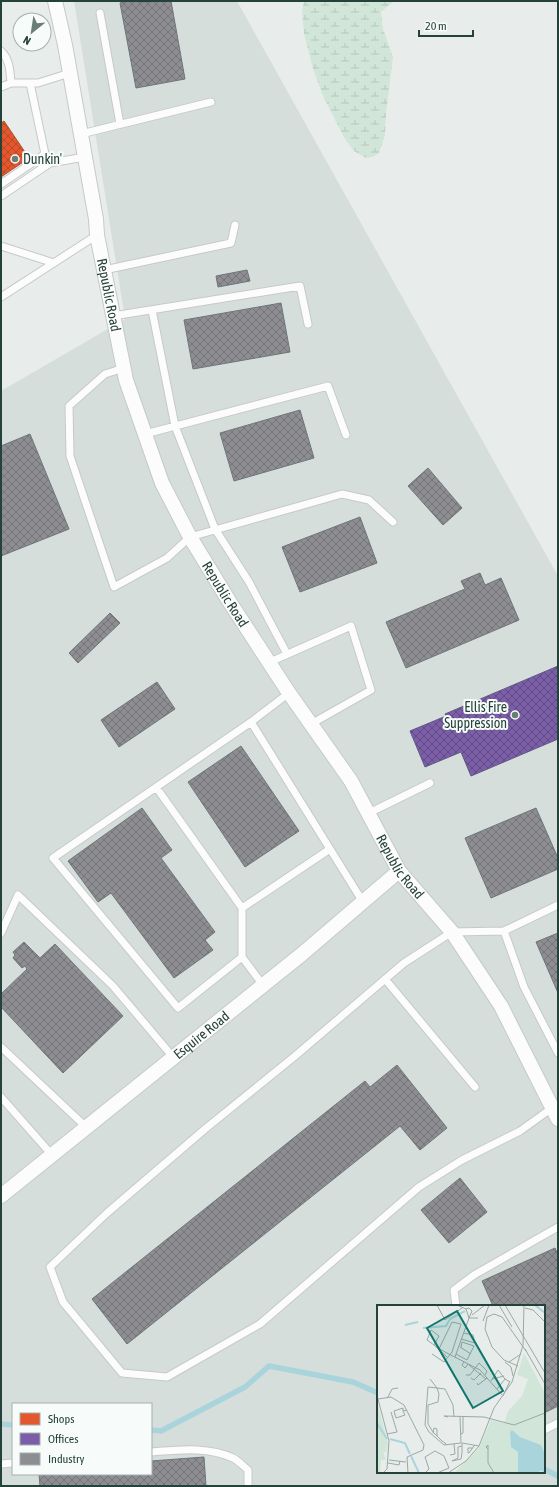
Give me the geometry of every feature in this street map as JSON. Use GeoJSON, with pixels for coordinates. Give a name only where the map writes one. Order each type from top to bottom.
{"type":"FeatureCollection","features":[{"type":"Feature","properties":{"kind":"street","name":"Republic Road"},"geometry":{"type":"LineString","coordinates":[[55,1],[81,134],[96,219],[97,235],[126,380],[162,483],[190,537],[229,601],[289,693],[351,781],[399,871],[452,932],[501,1006],[555,1114]]}},
{"type":"Feature","properties":{"kind":"street","name":"Esquire Road"},"geometry":{"type":"LineString","coordinates":[[1,1196],[263,985],[399,871]]}},
{"type":"Feature","properties":{"kind":"lane"},"geometry":{"type":"LineString","coordinates":[[100,13],[120,124]]}},
{"type":"Feature","properties":{"kind":"lane"},"geometry":{"type":"LineString","coordinates":[[1,51],[5,54],[9,64],[12,83]]}},
{"type":"Feature","properties":{"kind":"lane"},"geometry":{"type":"LineString","coordinates":[[1,87],[12,83],[38,83],[70,73]]}},
{"type":"Feature","properties":{"kind":"lane"},"geometry":{"type":"LineString","coordinates":[[30,83],[45,154],[50,163]]}},
{"type":"Feature","properties":{"kind":"lane"},"geometry":{"type":"LineString","coordinates":[[81,134],[211,102]]}},
{"type":"Feature","properties":{"kind":"lane"},"geometry":{"type":"LineString","coordinates":[[1,184],[45,154]]}},
{"type":"Feature","properties":{"kind":"lane"},"geometry":{"type":"LineString","coordinates":[[1,196],[50,163],[85,157]]}},
{"type":"Feature","properties":{"kind":"lane"},"geometry":{"type":"LineString","coordinates":[[104,270],[231,243],[235,225]]}},
{"type":"Feature","properties":{"kind":"lane"},"geometry":{"type":"LineString","coordinates":[[1,297],[97,235]]}},
{"type":"Feature","properties":{"kind":"lane"},"geometry":{"type":"LineString","coordinates":[[1,246],[54,263]]}},
{"type":"Feature","properties":{"kind":"lane"},"geometry":{"type":"LineString","coordinates":[[113,316],[300,286],[308,324]]}},
{"type":"Feature","properties":{"kind":"lane"},"geometry":{"type":"LineString","coordinates":[[152,310],[175,426],[215,529],[249,582],[288,654]]}},
{"type":"Feature","properties":{"kind":"lane"},"geometry":{"type":"LineString","coordinates":[[124,368],[105,374],[69,406],[70,456],[114,587],[167,558],[190,537],[342,494],[369,500],[393,522]]}},
{"type":"Feature","properties":{"kind":"lane"},"geometry":{"type":"LineString","coordinates":[[145,434],[328,386],[346,435]]}},
{"type":"Feature","properties":{"kind":"lane"},"geometry":{"type":"LineString","coordinates":[[270,662],[351,626],[371,690],[311,724]]}},
{"type":"Feature","properties":{"kind":"lane"},"geometry":{"type":"LineString","coordinates":[[242,957],[178,1008],[53,858],[251,722],[289,693]]}},
{"type":"Feature","properties":{"kind":"lane"},"geometry":{"type":"LineString","coordinates":[[251,722],[363,902]]}},
{"type":"Feature","properties":{"kind":"lane"},"geometry":{"type":"LineString","coordinates":[[369,813],[430,783]]}},
{"type":"Feature","properties":{"kind":"lane"},"geometry":{"type":"LineString","coordinates":[[156,787],[242,908],[242,957],[263,985]]}},
{"type":"Feature","properties":{"kind":"lane"},"geometry":{"type":"LineString","coordinates":[[242,908],[330,849]]}},
{"type":"Feature","properties":{"kind":"lane"},"geometry":{"type":"LineString","coordinates":[[1,933],[18,895],[113,986],[173,1057]]}},
{"type":"Feature","properties":{"kind":"lane"},"geometry":{"type":"LineString","coordinates":[[555,1114],[462,1160],[419,1187],[260,1324],[167,1377],[122,1373],[64,1302],[50,1267],[113,1208],[404,963],[452,932],[504,931],[558,905]]}},
{"type":"Feature","properties":{"kind":"lane"},"geometry":{"type":"LineString","coordinates":[[504,931],[524,987],[558,1053]]}},
{"type":"Feature","properties":{"kind":"lane"},"geometry":{"type":"LineString","coordinates":[[385,980],[475,1088]]}},
{"type":"Feature","properties":{"kind":"lane"},"geometry":{"type":"LineString","coordinates":[[1,1047],[86,1127]]}},
{"type":"Feature","properties":{"kind":"lane"},"geometry":{"type":"LineString","coordinates":[[1,1098],[52,1155]]}},
{"type":"Feature","properties":{"kind":"lane"},"geometry":{"type":"LineString","coordinates":[[456,1305],[454,1290],[459,1286],[474,1275],[558,1227]]}},
{"type":"Feature","properties":{"kind":"lane"},"geometry":{"type":"LineString","coordinates":[[545,1430],[558,1423]]}},
{"type":"Feature","properties":{"kind":"lane"},"geometry":{"type":"LineString","coordinates":[[152,1452],[183,1449],[215,1451],[235,1459],[248,1470],[248,1486]]}},
{"type":"Feature","properties":{"kind":"lane"},"geometry":{"type":"LineString","coordinates":[[1,1464],[12,1463]]}},
{"type":"Feature","properties":{"kind":"shaded area"},"geometry":{"type":"Polygon","coordinates":[[[74,1],[237,1],[558,576],[558,1486],[1,1486],[1,391],[125,319],[74,1]]]}},
{"type":"Feature","properties":{"kind":"green space"},"geometry":{"type":"Polygon","coordinates":[[[304,1],[394,1],[381,12],[383,29],[393,57],[385,135],[379,153],[373,157],[366,158],[354,151],[345,139],[323,96],[313,69],[304,34],[302,11],[304,1]]]}},
{"type":"Feature","properties":{"kind":"building: Shops"},"geometry":{"type":"Polygon","coordinates":[[[4,121],[29,158],[1,177],[1,123],[4,121]]]}},
{"type":"Feature","properties":{"kind":"building: Offices"},"geometry":{"type":"Polygon","coordinates":[[[558,666],[558,739],[471,776],[461,752],[425,767],[410,731],[446,716],[445,714],[558,666]]]}},
{"type":"Feature","properties":{"kind":"building: Industry"},"geometry":{"type":"Polygon","coordinates":[[[127,1],[171,1],[185,79],[136,88],[120,3],[127,1]]]}},
{"type":"Feature","properties":{"kind":"building: Industry"},"geometry":{"type":"Polygon","coordinates":[[[247,270],[250,281],[218,287],[216,276],[247,270]]]}},
{"type":"Feature","properties":{"kind":"building: Industry"},"geometry":{"type":"Polygon","coordinates":[[[281,303],[290,352],[193,369],[184,320],[281,303]]]}},
{"type":"Feature","properties":{"kind":"building: Industry"},"geometry":{"type":"Polygon","coordinates":[[[300,410],[314,458],[234,481],[220,433],[300,410]]]}},
{"type":"Feature","properties":{"kind":"building: Industry"},"geometry":{"type":"Polygon","coordinates":[[[30,434],[69,529],[1,556],[1,446],[30,434]]]}},
{"type":"Feature","properties":{"kind":"building: Industry"},"geometry":{"type":"Polygon","coordinates":[[[428,468],[462,508],[443,525],[408,486],[428,468]]]}},
{"type":"Feature","properties":{"kind":"building: Industry"},"geometry":{"type":"Polygon","coordinates":[[[360,517],[377,563],[300,592],[282,547],[360,517]]]}},
{"type":"Feature","properties":{"kind":"building: Industry"},"geometry":{"type":"Polygon","coordinates":[[[480,573],[485,585],[501,578],[519,620],[406,668],[386,622],[465,589],[461,581],[480,573]]]}},
{"type":"Feature","properties":{"kind":"building: Industry"},"geometry":{"type":"Polygon","coordinates":[[[110,613],[120,623],[78,663],[69,653],[110,613]]]}},
{"type":"Feature","properties":{"kind":"building: Industry"},"geometry":{"type":"Polygon","coordinates":[[[157,682],[175,709],[119,747],[101,720],[157,682]]]}},
{"type":"Feature","properties":{"kind":"building: Industry"},"geometry":{"type":"Polygon","coordinates":[[[241,746],[299,831],[245,867],[188,782],[241,746]]]}},
{"type":"Feature","properties":{"kind":"building: Industry"},"geometry":{"type":"Polygon","coordinates":[[[142,808],[172,850],[161,858],[215,932],[205,940],[213,950],[174,978],[111,893],[98,902],[68,861],[142,808]]]}},
{"type":"Feature","properties":{"kind":"building: Industry"},"geometry":{"type":"Polygon","coordinates":[[[536,808],[558,858],[558,869],[491,898],[465,838],[536,808]]]}},
{"type":"Feature","properties":{"kind":"building: Industry"},"geometry":{"type":"Polygon","coordinates":[[[558,933],[558,993],[536,942],[558,933]]]}},
{"type":"Feature","properties":{"kind":"building: Industry"},"geometry":{"type":"Polygon","coordinates":[[[24,942],[40,958],[55,944],[123,1016],[63,1073],[1,1007],[1,994],[27,969],[25,966],[22,968],[13,958],[15,955],[13,952],[24,942]]]}},
{"type":"Feature","properties":{"kind":"building: Industry"},"geometry":{"type":"Polygon","coordinates":[[[397,1065],[447,1128],[420,1150],[400,1126],[127,1344],[92,1299],[365,1081],[370,1087],[397,1065]]]}},
{"type":"Feature","properties":{"kind":"building: Industry"},"geometry":{"type":"Polygon","coordinates":[[[460,1178],[487,1212],[449,1243],[421,1210],[460,1178]]]}},
{"type":"Feature","properties":{"kind":"building: Industry"},"geometry":{"type":"Polygon","coordinates":[[[555,1248],[558,1255],[558,1406],[545,1412],[545,1305],[493,1305],[482,1281],[555,1248]]]}},
{"type":"Feature","properties":{"kind":"building: Industry"},"geometry":{"type":"Polygon","coordinates":[[[204,1457],[206,1486],[40,1486],[39,1475],[152,1475],[152,1461],[204,1457]]]}},
{"type":"Feature","properties":{"kind":"waterway"},"geometry":{"type":"LineString","coordinates":[[152,1430],[161,1431],[245,1387],[269,1366],[353,1382],[377,1393]]}},
{"type":"Feature","properties":{"kind":"waterway"},"geometry":{"type":"LineString","coordinates":[[1,1424],[12,1425]]}},
{"type":"Feature","properties":{"kind":"waterway"},"geometry":{"type":"LineString","coordinates":[[545,1470],[558,1476]]}},
{"type":"Feature","properties":{"kind":"place","name":"Dunkin'"},"geometry":{"type":"Point","coordinates":[15,159]}},
{"type":"Feature","properties":{"kind":"place","name":"Ellis Fire Suppression"},"geometry":{"type":"Point","coordinates":[515,715]}}]}
